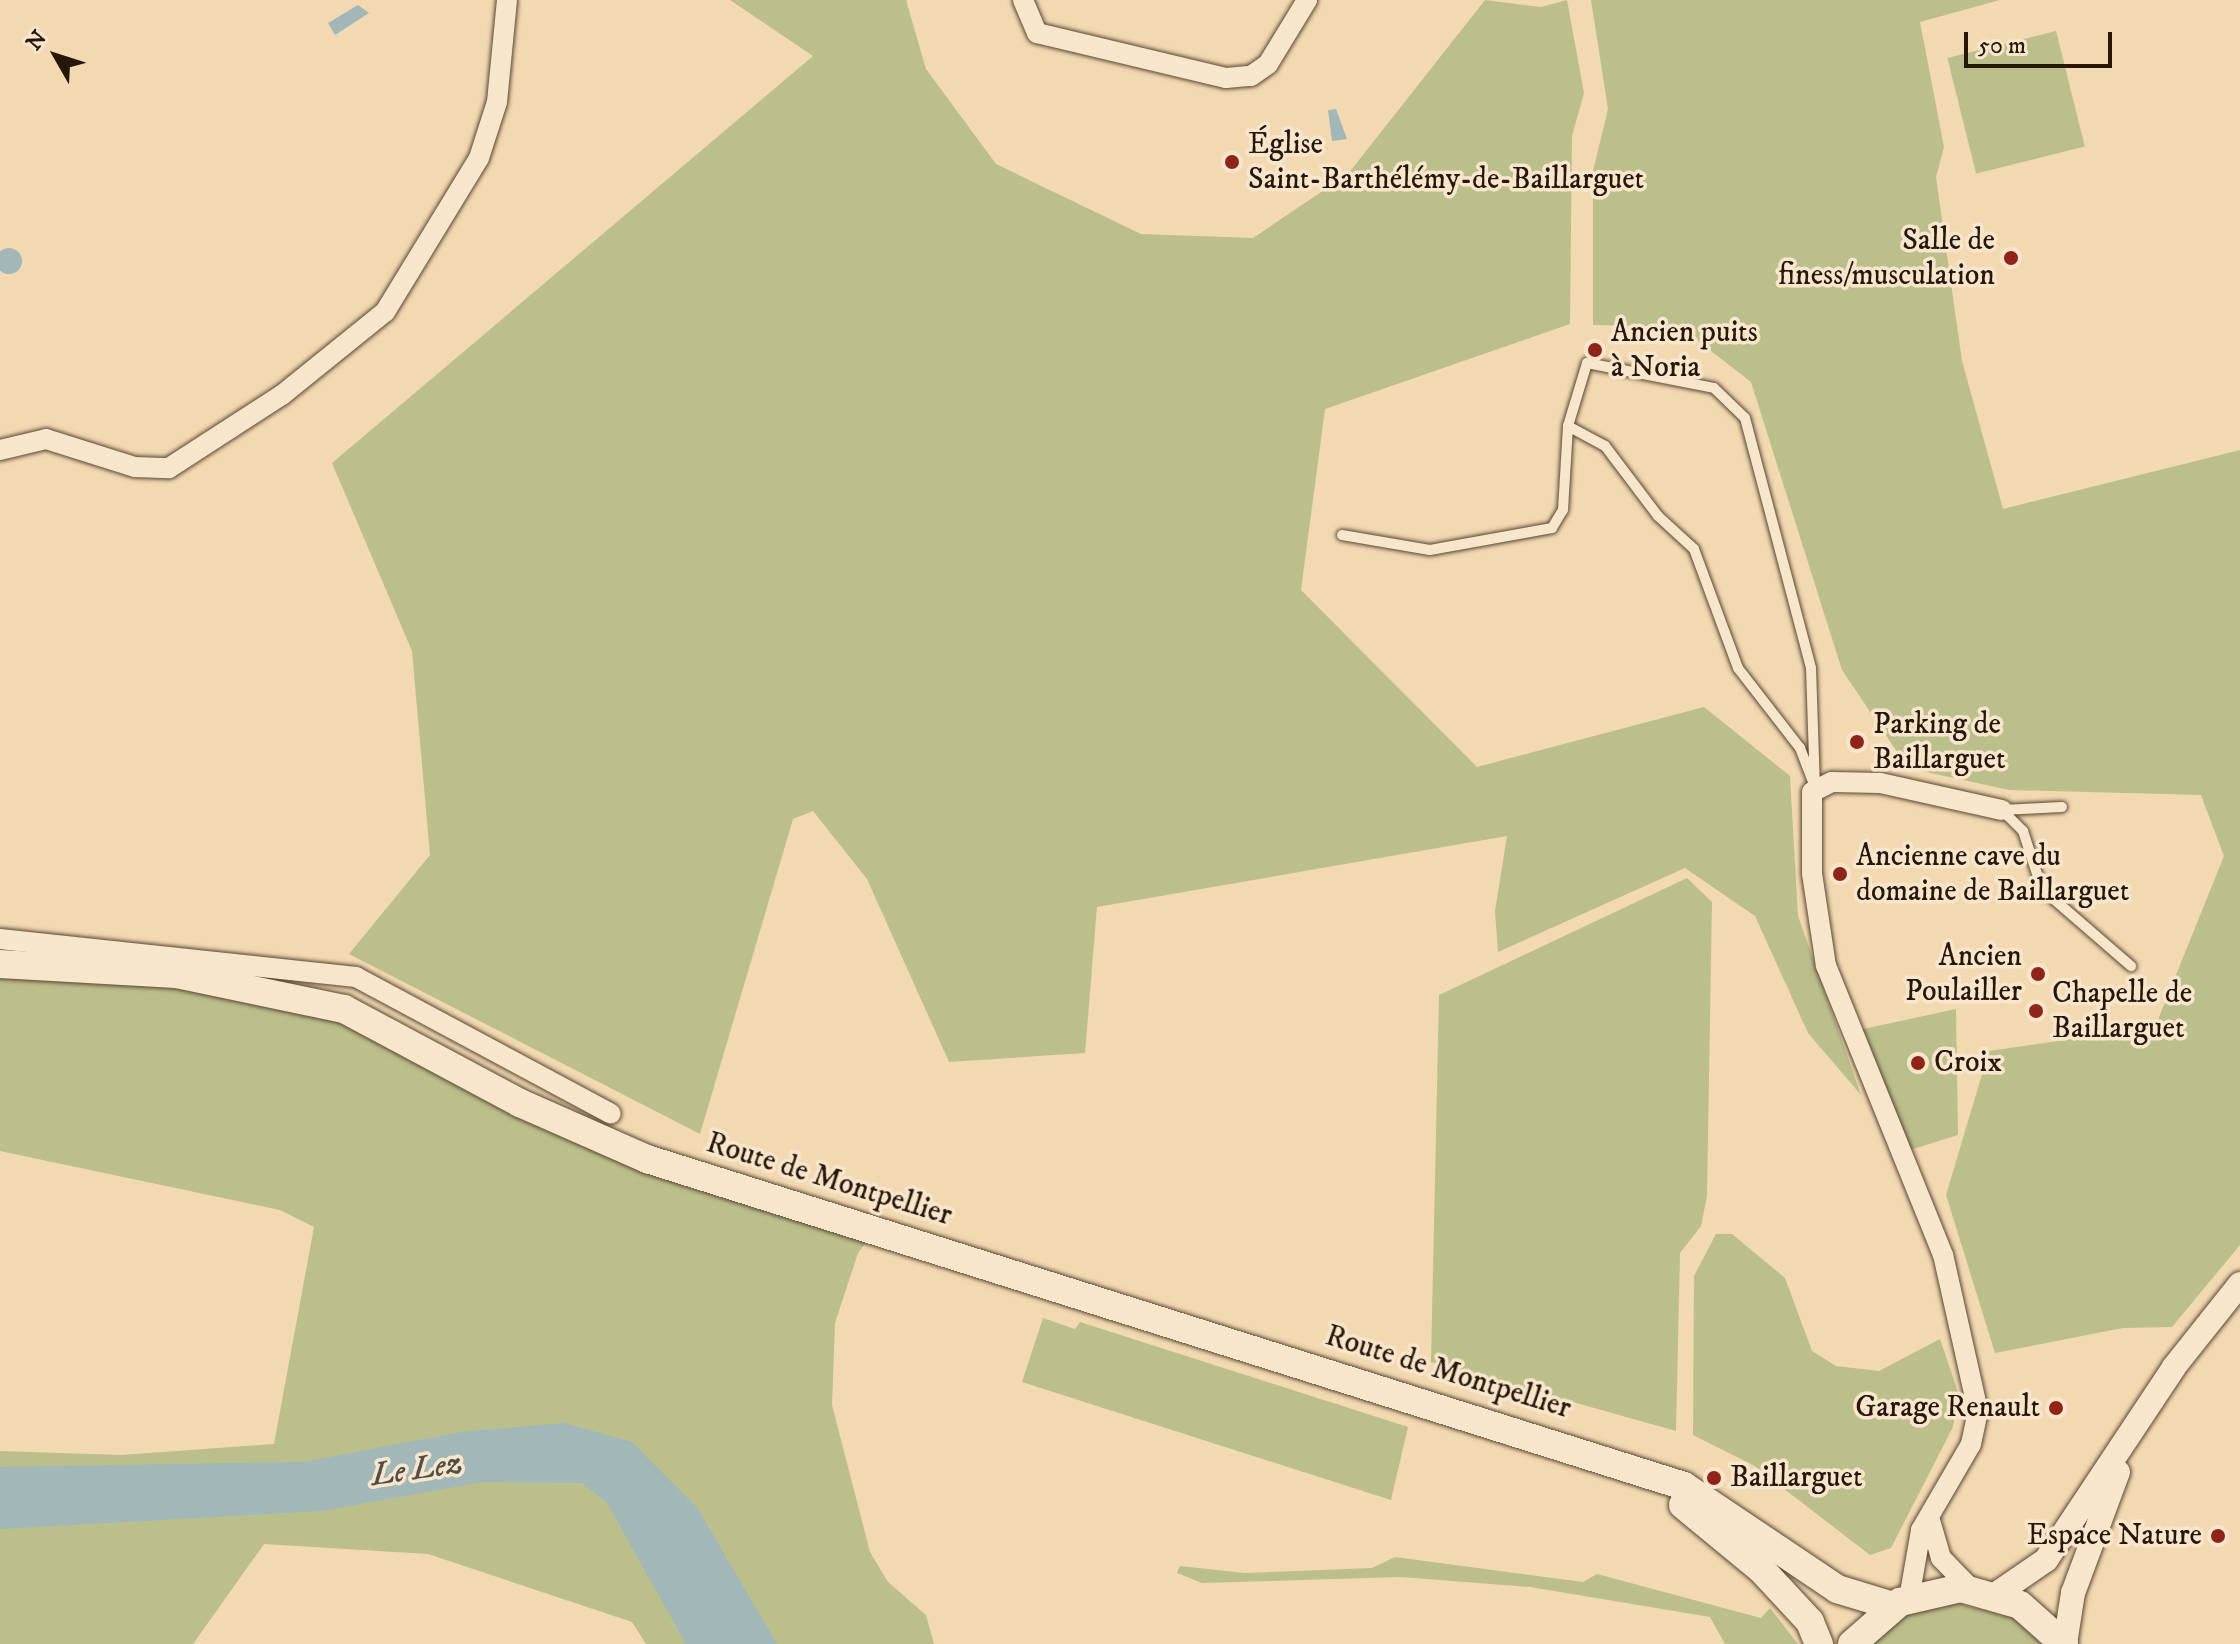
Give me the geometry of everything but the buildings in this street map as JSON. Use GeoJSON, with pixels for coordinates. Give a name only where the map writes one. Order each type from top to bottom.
{"type":"FeatureCollection","features":[{"type":"Feature","properties":{"kind":"main road","name":"Route de Montpellier"},"geometry":{"type":"LineString","coordinates":[[0,964],[176,974],[344,1009],[520,1103],[647,1159],[1646,1473],[1724,1509],[1837,1589],[1901,1602]]}},
{"type":"Feature","properties":{"kind":"main road","name":"Route de Montpellier"},"geometry":{"type":"LineString","coordinates":[[1646,1473],[1761,1569],[1810,1622],[1819,1644]]}},
{"type":"Feature","properties":{"kind":"main road"},"geometry":{"type":"LineString","coordinates":[[1852,1644],[1901,1602],[1984,1592],[2032,1612],[2064,1644]]}},
{"type":"Feature","properties":{"kind":"street"},"geometry":{"type":"LineString","coordinates":[[0,450],[46,439],[135,467],[169,468],[282,395],[385,312],[479,158],[497,102],[507,0]]}},
{"type":"Feature","properties":{"kind":"street"},"geometry":{"type":"LineString","coordinates":[[1023,0],[1037,33],[1226,78],[1251,76],[1268,64],[1307,0]]}},
{"type":"Feature","properties":{"kind":"street"},"geometry":{"type":"LineString","coordinates":[[1901,1602],[1928,1513],[1971,1444],[1978,1411],[1943,1255],[1826,966],[1811,852],[1815,787],[1880,783],[2002,810]]}},
{"type":"Feature","properties":{"kind":"street"},"geometry":{"type":"LineString","coordinates":[[0,939],[38,949],[356,977],[611,1114]]}},
{"type":"Feature","properties":{"kind":"street"},"geometry":{"type":"LineString","coordinates":[[1928,1513],[1941,1558],[1984,1592],[2046,1560],[2128,1444],[2174,1367],[2240,1284]]}},
{"type":"Feature","properties":{"kind":"street"},"geometry":{"type":"LineString","coordinates":[[2064,1644],[2073,1593],[2128,1444]]}},
{"type":"Feature","properties":{"kind":"lane"},"geometry":{"type":"LineString","coordinates":[[1342,535],[1430,550],[1552,528],[1563,510],[1568,426],[1587,363],[1714,388],[1745,418],[1811,668],[1815,787]]}},
{"type":"Feature","properties":{"kind":"lane"},"geometry":{"type":"LineString","coordinates":[[1568,426],[1605,446],[1658,516],[1694,549],[1738,668],[1792,735],[1815,787]]}},
{"type":"Feature","properties":{"kind":"lane"},"geometry":{"type":"LineString","coordinates":[[2002,810],[2062,807]]}},
{"type":"Feature","properties":{"kind":"lane"},"geometry":{"type":"LineString","coordinates":[[2002,810],[2023,831],[2042,889],[2131,966]]}},
{"type":"Feature","properties":{"kind":"green space"},"geometry":{"type":"Polygon","coordinates":[[[730,0],[906,0],[926,69],[996,164],[1141,234],[1253,238],[1348,174],[1485,0],[1541,7],[1567,0],[1584,93],[1572,136],[1570,324],[1325,409],[1301,590],[1477,767],[1704,707],[1790,776],[1798,916],[1861,1095],[1808,1033],[1755,916],[1685,868],[1498,952],[1495,911],[1507,836],[1097,907],[1085,1053],[949,1062],[867,879],[813,811],[793,819],[700,1134],[349,954],[430,855],[412,651],[332,463],[813,56],[730,0]]]}},
{"type":"Feature","properties":{"kind":"green space"},"geometry":{"type":"Polygon","coordinates":[[[1591,0],[2000,0],[1920,22],[1944,147],[1936,177],[1962,361],[2003,509],[2240,450],[2240,1245],[2172,1327],[2123,1328],[1995,1353],[1946,1195],[1989,1051],[2155,1027],[2224,856],[2201,795],[2009,790],[1908,768],[1842,670],[1751,382],[1680,327],[1593,325],[1593,171],[1608,109],[1591,0]]]}},
{"type":"Feature","properties":{"kind":"green space"},"geometry":{"type":"Polygon","coordinates":[[[2056,31],[2085,146],[1976,174],[1947,58],[2056,31]]]}},
{"type":"Feature","properties":{"kind":"green space"},"geometry":{"type":"Polygon","coordinates":[[[1687,878],[1712,902],[1707,1196],[1701,1226],[1680,1253],[1676,1431],[1431,1362],[1439,995],[1687,878]]]}},
{"type":"Feature","properties":{"kind":"green space"},"geometry":{"type":"Polygon","coordinates":[[[0,964],[344,1009],[520,1103],[876,1229],[858,1253],[835,1323],[832,1405],[870,1552],[888,1582],[926,1615],[934,1644],[646,1644],[632,1622],[428,1554],[264,1544],[193,1644],[0,1644],[0,1451],[122,1455],[274,1444],[314,1227],[280,1210],[0,1151],[0,964]]]}},
{"type":"Feature","properties":{"kind":"green space"},"geometry":{"type":"Polygon","coordinates":[[[1956,1009],[1958,1135],[1910,1150],[1859,1030],[1956,1009]]]}},
{"type":"Feature","properties":{"kind":"green space"},"geometry":{"type":"Polygon","coordinates":[[[1716,1234],[1732,1234],[1785,1278],[1812,1351],[1836,1366],[1879,1371],[1940,1339],[1958,1392],[1953,1427],[1891,1548],[1870,1555],[1753,1465],[1693,1435],[1694,1276],[1716,1234]]]}},
{"type":"Feature","properties":{"kind":"green space"},"geometry":{"type":"Polygon","coordinates":[[[1043,1318],[1075,1329],[1080,1322],[1408,1427],[1391,1500],[1022,1382],[1043,1318]]]}},
{"type":"Feature","properties":{"kind":"green space"},"geometry":{"type":"Polygon","coordinates":[[[1395,1557],[1583,1582],[1597,1574],[1761,1618],[1770,1608],[1798,1644],[1725,1644],[1710,1617],[1530,1587],[1401,1577],[1202,1583],[1177,1573],[1180,1566],[1244,1573],[1372,1568],[1395,1557]]]}},
{"type":"Feature","properties":{"kind":"green space"},"geometry":{"type":"Polygon","coordinates":[[[1952,1602],[2021,1620],[2047,1644],[1867,1644],[1905,1614],[1952,1602]]]}},
{"type":"Feature","properties":{"kind":"water"},"geometry":{"type":"Polygon","coordinates":[[[358,5],[369,13],[335,35],[328,23],[358,5]]]}},
{"type":"Feature","properties":{"kind":"water"},"geometry":{"type":"Polygon","coordinates":[[[1336,109],[1347,139],[1332,141],[1328,110],[1336,109]]]}},
{"type":"Feature","properties":{"kind":"water"},"geometry":{"type":"Polygon","coordinates":[[[9,248],[18,252],[22,261],[18,270],[9,274],[0,270],[-4,261],[0,252],[9,248]]]}},
{"type":"Feature","properties":{"kind":"water","name":"Le Lez"},"geometry":{"type":"Polygon","coordinates":[[[564,1423],[632,1442],[698,1509],[777,1644],[686,1644],[607,1503],[583,1483],[483,1482],[321,1511],[0,1529],[0,1467],[303,1462],[462,1432],[564,1423]]]}},
{"type":"Feature","properties":{"kind":"place","name":"Église Saint-Barthélémy-de-Baillarguet"},"geometry":{"type":"Point","coordinates":[1232,162]}},
{"type":"Feature","properties":{"kind":"place","name":"Salle de finess/musculation"},"geometry":{"type":"Point","coordinates":[2011,258]}},
{"type":"Feature","properties":{"kind":"place","name":"Ancien puits à Noria"},"geometry":{"type":"Point","coordinates":[1595,350]}},
{"type":"Feature","properties":{"kind":"place","name":"Parking de Baillarguet"},"geometry":{"type":"Point","coordinates":[1857,742]}},
{"type":"Feature","properties":{"kind":"place","name":"Ancienne cave du domaine de Baillarguet"},"geometry":{"type":"Point","coordinates":[1840,874]}},
{"type":"Feature","properties":{"kind":"place","name":"Ancien Poulailler"},"geometry":{"type":"Point","coordinates":[2038,974]}},
{"type":"Feature","properties":{"kind":"place","name":"Chapelle de Baillarguet"},"geometry":{"type":"Point","coordinates":[2036,1011]}},
{"type":"Feature","properties":{"kind":"place","name":"Croix"},"geometry":{"type":"Point","coordinates":[1918,1063]}},
{"type":"Feature","properties":{"kind":"place","name":"Garage Renault"},"geometry":{"type":"Point","coordinates":[2056,1408]}},
{"type":"Feature","properties":{"kind":"place","name":"Baillarguet"},"geometry":{"type":"Point","coordinates":[1714,1478]}},
{"type":"Feature","properties":{"kind":"place","name":"Espace Nature"},"geometry":{"type":"Point","coordinates":[2218,1536]}}]}
